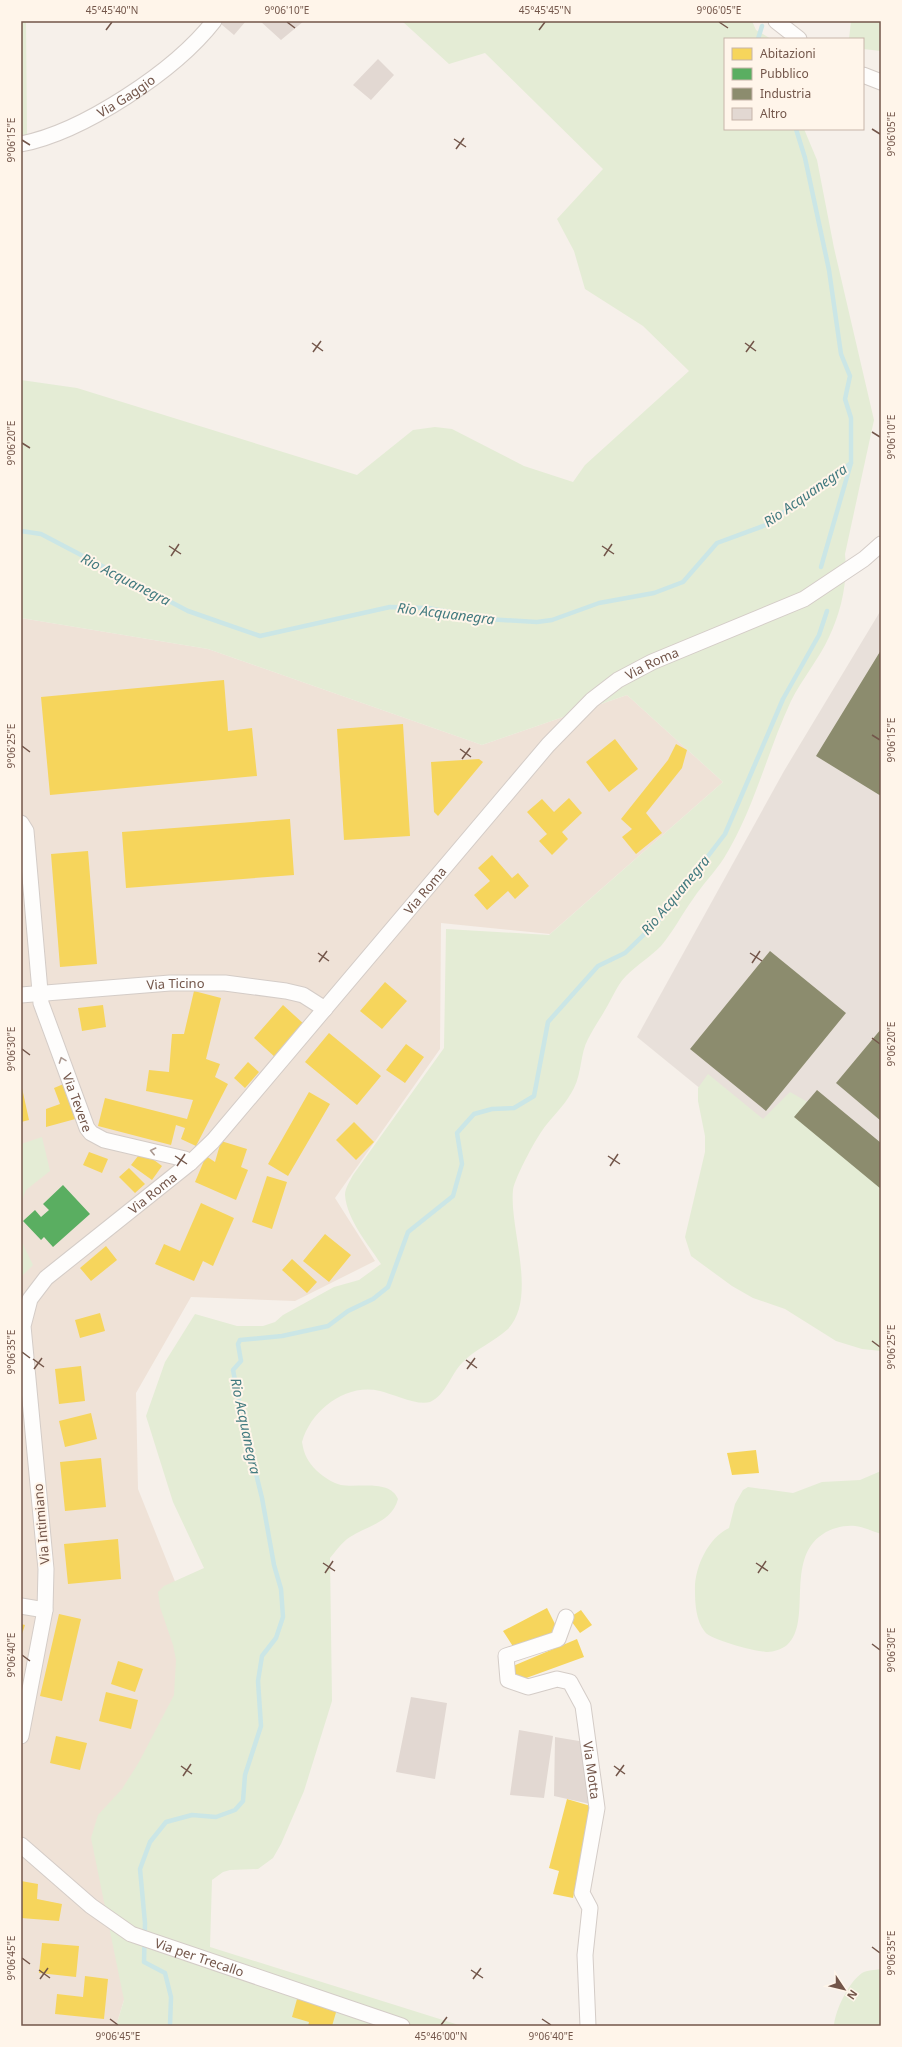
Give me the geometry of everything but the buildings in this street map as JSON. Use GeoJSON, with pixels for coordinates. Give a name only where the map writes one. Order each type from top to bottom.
{"type":"FeatureCollection","features":[{"type":"Feature","properties":{"kind":"street","name":"Via Gaggio"},"geometry":{"type":"LineString","coordinates":[[21,144],[31,142],[71,127],[125,99],[170,64],[206,32],[214,21]]}},
{"type":"Feature","properties":{"kind":"street"},"geometry":{"type":"LineString","coordinates":[[776,21],[798,38]]}},
{"type":"Feature","properties":{"kind":"street"},"geometry":{"type":"LineString","coordinates":[[864,75],[881,82]]}},
{"type":"Feature","properties":{"kind":"street","name":"Via Roma"},"geometry":{"type":"LineString","coordinates":[[24,1310],[30,1299],[46,1278],[190,1163],[213,1141],[548,745],[592,700],[618,680],[652,662],[804,599],[864,559],[881,544]]}},
{"type":"Feature","properties":{"kind":"street"},"geometry":{"type":"LineString","coordinates":[[21,823],[26,831],[40,994]]}},
{"type":"Feature","properties":{"kind":"street","name":"Via Ticino"},"geometry":{"type":"LineString","coordinates":[[21,994],[40,994],[170,983],[225,983],[286,991],[303,995],[325,1009]]}},
{"type":"Feature","properties":{"kind":"street","name":"Via Tevere"},"geometry":{"type":"LineString","coordinates":[[40,994],[41,1003],[87,1128],[91,1133],[104,1140],[185,1159],[190,1163]]}},
{"type":"Feature","properties":{"kind":"street","name":"Via Intimiano"},"geometry":{"type":"LineString","coordinates":[[21,1736],[45,1610],[46,1569],[28,1462],[23,1326],[24,1310]]}},
{"type":"Feature","properties":{"kind":"street"},"geometry":{"type":"LineString","coordinates":[[21,1606],[45,1610]]}},
{"type":"Feature","properties":{"kind":"street","name":"Via Motta"},"geometry":{"type":"LineString","coordinates":[[566,1617],[558,1639],[506,1656],[508,1680],[528,1687],[557,1679],[570,1682],[583,1706],[597,1808],[582,1893],[590,1908],[585,1954],[588,2026]]}},
{"type":"Feature","properties":{"kind":"street","name":"Via per Trecallo"},"geometry":{"type":"LineString","coordinates":[[21,1845],[91,1906],[131,1934],[402,2026]]}},
{"type":"Feature","properties":{"kind":"shaded area"},"geometry":{"type":"Polygon","coordinates":[[[881,610],[881,1236],[637,1037],[784,771],[881,610]]]}},
{"type":"Feature","properties":{"kind":"shaded area"},"geometry":{"type":"Polygon","coordinates":[[[21,618],[208,649],[482,745],[627,695],[723,782],[550,934],[441,923],[440,1049],[335,1198],[375,1261],[295,1301],[191,1297],[136,1393],[138,1489],[190,1619],[124,2000],[116,2026],[21,2026],[21,618]]]}},
{"type":"Feature","properties":{"kind":"green space"},"geometry":{"type":"Polygon","coordinates":[[[21,21],[26,21],[27,136],[21,138],[21,21]]]}},
{"type":"Feature","properties":{"kind":"green space"},"geometry":{"type":"Polygon","coordinates":[[[402,21],[752,21],[756,30],[769,38],[724,38],[724,130],[804,130],[817,160],[834,248],[874,420],[845,554],[846,565],[843,597],[837,617],[825,645],[800,685],[782,720],[752,801],[735,840],[724,858],[665,941],[657,950],[630,972],[620,984],[585,1045],[577,1082],[574,1088],[565,1102],[543,1129],[527,1156],[518,1176],[513,1190],[513,1206],[522,1281],[521,1299],[517,1315],[508,1329],[462,1363],[436,1399],[425,1403],[405,1399],[380,1391],[355,1391],[343,1395],[322,1410],[313,1419],[302,1442],[305,1455],[309,1461],[317,1471],[328,1480],[348,1486],[381,1487],[394,1493],[398,1499],[395,1507],[385,1518],[347,1539],[330,1558],[332,1701],[304,1791],[281,1844],[273,1858],[258,1869],[230,1870],[223,1872],[212,1880],[210,1947],[462,2026],[116,2026],[124,2000],[91,1838],[98,1815],[122,1789],[139,1762],[174,1695],[176,1660],[173,1645],[160,1607],[158,1592],[164,1586],[204,1568],[173,1502],[146,1416],[165,1362],[195,1314],[237,1326],[263,1326],[275,1322],[283,1315],[334,1287],[359,1280],[381,1264],[354,1223],[347,1204],[345,1192],[353,1175],[444,1048],[446,929],[549,935],[723,782],[627,695],[482,745],[208,649],[21,618],[21,380],[77,388],[357,475],[413,430],[435,427],[452,429],[524,466],[573,482],[585,465],[689,371],[643,326],[585,289],[574,251],[557,219],[603,169],[485,53],[449,64],[402,21]]]}},
{"type":"Feature","properties":{"kind":"green space"},"geometry":{"type":"Polygon","coordinates":[[[851,21],[881,21],[881,51],[864,49],[864,38],[849,38],[851,21]]]}},
{"type":"Feature","properties":{"kind":"green space"},"geometry":{"type":"Polygon","coordinates":[[[708,1074],[763,1119],[790,1092],[881,1144],[881,1351],[862,1349],[836,1341],[785,1309],[753,1298],[732,1286],[691,1256],[685,1237],[705,1152],[705,1136],[698,1101],[698,1088],[708,1074]]]}},
{"type":"Feature","properties":{"kind":"green space"},"geometry":{"type":"Polygon","coordinates":[[[42,1137],[50,1171],[26,1190],[21,1203],[21,1144],[42,1137]]]}},
{"type":"Feature","properties":{"kind":"green space"},"geometry":{"type":"Polygon","coordinates":[[[21,1240],[33,1265],[21,1277],[21,1240]]]}},
{"type":"Feature","properties":{"kind":"green space"},"geometry":{"type":"Polygon","coordinates":[[[881,1471],[881,1534],[865,1528],[851,1526],[842,1527],[823,1534],[811,1545],[801,1574],[798,1621],[794,1635],[787,1645],[775,1651],[767,1652],[745,1648],[725,1642],[705,1632],[698,1618],[696,1607],[695,1582],[697,1573],[709,1546],[721,1533],[729,1528],[735,1504],[743,1490],[748,1487],[793,1493],[822,1482],[860,1480],[881,1471]]]}},
{"type":"Feature","properties":{"kind":"green space"},"geometry":{"type":"Polygon","coordinates":[[[881,1969],[881,2026],[834,2026],[837,2012],[852,1983],[864,1972],[881,1969]]]}},
{"type":"Feature","properties":{"kind":"waterway","name":"Rio Acquanegra"},"geometry":{"type":"LineString","coordinates":[[758,38],[762,26]]}},
{"type":"Feature","properties":{"kind":"waterway","name":"Rio Acquanegra"},"geometry":{"type":"LineString","coordinates":[[796,130],[805,158],[829,270],[841,354],[850,376],[845,399],[851,418],[851,463],[821,567]]}},
{"type":"Feature","properties":{"kind":"waterway","name":"Rio Acquanegra"},"geometry":{"type":"LineString","coordinates":[[21,531],[41,534],[188,611],[260,636],[390,607],[428,608],[487,619],[537,622],[552,620],[599,603],[654,593],[683,582],[717,543],[766,525],[851,463]]}},
{"type":"Feature","properties":{"kind":"waterway","name":"Rio Acquanegra"},"geometry":{"type":"LineString","coordinates":[[170,2026],[171,1997],[165,1973],[144,1962],[145,1923],[140,1869],[150,1842],[166,1822],[192,1815],[216,1817],[235,1810],[243,1801],[245,1775],[261,1726],[258,1681],[262,1656],[276,1638],[283,1617],[281,1589],[274,1565],[262,1498],[242,1417],[233,1370],[241,1361],[238,1344],[240,1340],[282,1336],[328,1326],[348,1311],[373,1299],[388,1287],[408,1232],[453,1196],[462,1164],[457,1133],[474,1114],[492,1109],[514,1108],[534,1096],[548,1022],[598,966],[625,953],[659,920],[725,834],[783,699],[819,635],[827,611]]}}]}
